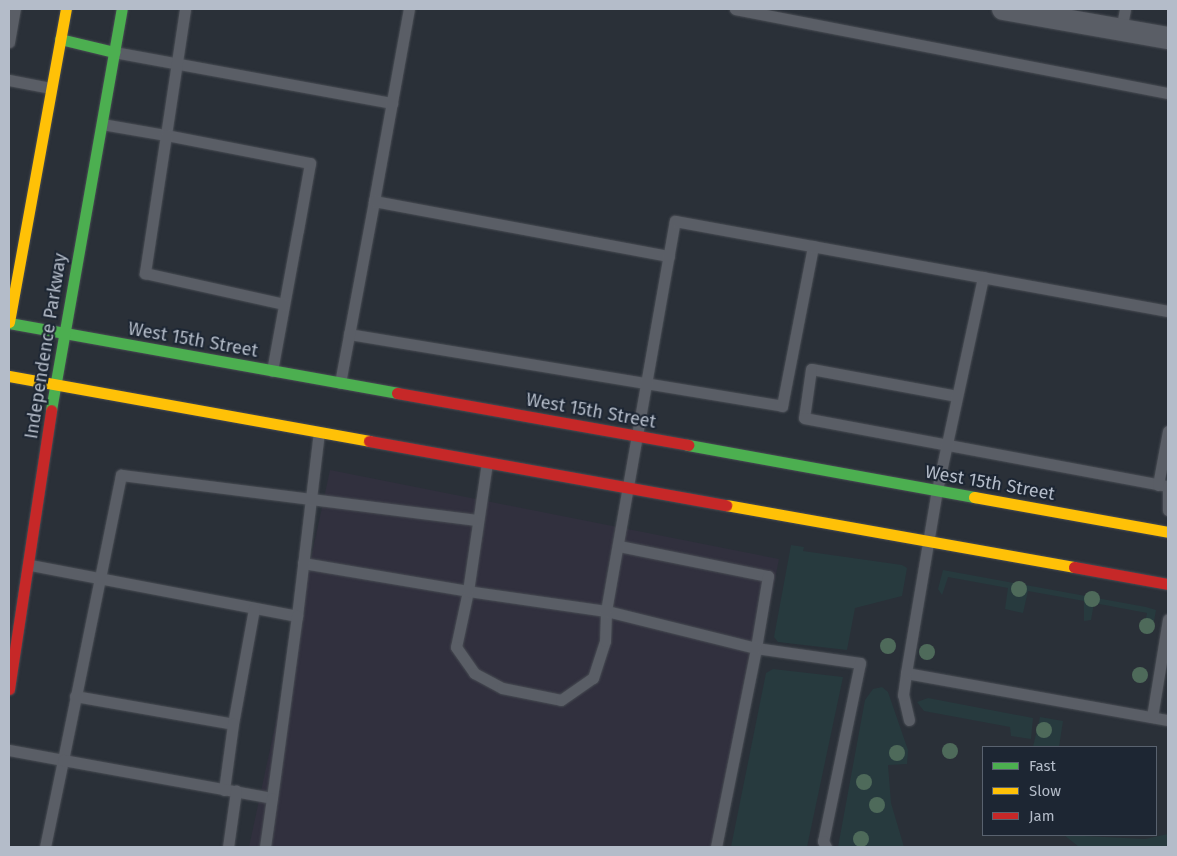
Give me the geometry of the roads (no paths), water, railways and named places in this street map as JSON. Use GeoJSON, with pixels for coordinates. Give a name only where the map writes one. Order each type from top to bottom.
{"type":"FeatureCollection","features":[{"type":"Feature","properties":{"kind":"main road"},"geometry":{"type":"LineString","coordinates":[[9,322],[66,9]]}},
{"type":"Feature","properties":{"kind":"main road","name":"Independence Parkway"},"geometry":{"type":"LineString","coordinates":[[9,689],[30,565],[63,334],[122,9]]}},
{"type":"Feature","properties":{"kind":"main road"},"geometry":{"type":"LineString","coordinates":[[60,39],[114,52]]}},
{"type":"Feature","properties":{"kind":"main road","name":"West 15th Street"},"geometry":{"type":"LineString","coordinates":[[9,322],[63,334],[272,372],[1168,532]]}},
{"type":"Feature","properties":{"kind":"main road"},"geometry":{"type":"LineString","coordinates":[[9,376],[320,430],[630,489],[1168,584]]}},
{"type":"Feature","properties":{"kind":"street"},"geometry":{"type":"LineString","coordinates":[[1004,9],[1123,19],[1168,38]]}},
{"type":"Feature","properties":{"kind":"lane"},"geometry":{"type":"LineString","coordinates":[[9,42],[15,9]]}},
{"type":"Feature","properties":{"kind":"lane"},"geometry":{"type":"LineString","coordinates":[[186,9],[145,273],[284,304]]}},
{"type":"Feature","properties":{"kind":"lane"},"geometry":{"type":"LineString","coordinates":[[340,384],[409,9]]}},
{"type":"Feature","properties":{"kind":"lane"},"geometry":{"type":"LineString","coordinates":[[735,9],[1168,93]]}},
{"type":"Feature","properties":{"kind":"lane"},"geometry":{"type":"LineString","coordinates":[[114,52],[392,103]]}},
{"type":"Feature","properties":{"kind":"lane"},"geometry":{"type":"LineString","coordinates":[[9,80],[51,88]]}},
{"type":"Feature","properties":{"kind":"lane"},"geometry":{"type":"LineString","coordinates":[[101,124],[310,163],[272,372]]}},
{"type":"Feature","properties":{"kind":"lane"},"geometry":{"type":"LineString","coordinates":[[374,201],[669,256]]}},
{"type":"Feature","properties":{"kind":"lane"},"geometry":{"type":"LineString","coordinates":[[487,463],[477,520],[468,591],[456,647],[474,673],[502,688],[561,700],[593,678],[605,641],[606,611],[640,438],[675,221],[1168,311]]}},
{"type":"Feature","properties":{"kind":"lane"},"geometry":{"type":"LineString","coordinates":[[349,334],[648,386],[782,406],[813,246]]}},
{"type":"Feature","properties":{"kind":"lane"},"geometry":{"type":"LineString","coordinates":[[909,720],[904,695],[906,673],[937,490],[983,277]]}},
{"type":"Feature","properties":{"kind":"lane"},"geometry":{"type":"LineString","coordinates":[[957,396],[811,369],[804,418],[1165,486]]}},
{"type":"Feature","properties":{"kind":"lane"},"geometry":{"type":"LineString","coordinates":[[265,847],[304,563],[310,500],[320,430]]}},
{"type":"Feature","properties":{"kind":"lane"},"geometry":{"type":"LineString","coordinates":[[1168,431],[1165,486],[1168,510]]}},
{"type":"Feature","properties":{"kind":"lane"},"geometry":{"type":"LineString","coordinates":[[45,847],[121,475],[477,520]]}},
{"type":"Feature","properties":{"kind":"lane"},"geometry":{"type":"LineString","coordinates":[[619,546],[768,576],[756,648],[716,847]]}},
{"type":"Feature","properties":{"kind":"lane"},"geometry":{"type":"LineString","coordinates":[[304,563],[468,591],[606,611],[756,648],[860,663],[823,841],[826,847]]}},
{"type":"Feature","properties":{"kind":"lane"},"geometry":{"type":"LineString","coordinates":[[30,565],[297,616]]}},
{"type":"Feature","properties":{"kind":"lane"},"geometry":{"type":"LineString","coordinates":[[224,790],[233,724],[254,608]]}},
{"type":"Feature","properties":{"kind":"lane"},"geometry":{"type":"LineString","coordinates":[[1152,716],[1168,619]]}},
{"type":"Feature","properties":{"kind":"lane"},"geometry":{"type":"LineString","coordinates":[[906,673],[1168,720]]}},
{"type":"Feature","properties":{"kind":"lane"},"geometry":{"type":"LineString","coordinates":[[75,696],[233,724]]}},
{"type":"Feature","properties":{"kind":"lane"},"geometry":{"type":"LineString","coordinates":[[9,750],[272,798]]}},
{"type":"Feature","properties":{"kind":"lane"},"geometry":{"type":"LineString","coordinates":[[228,847],[236,791]]}}]}
